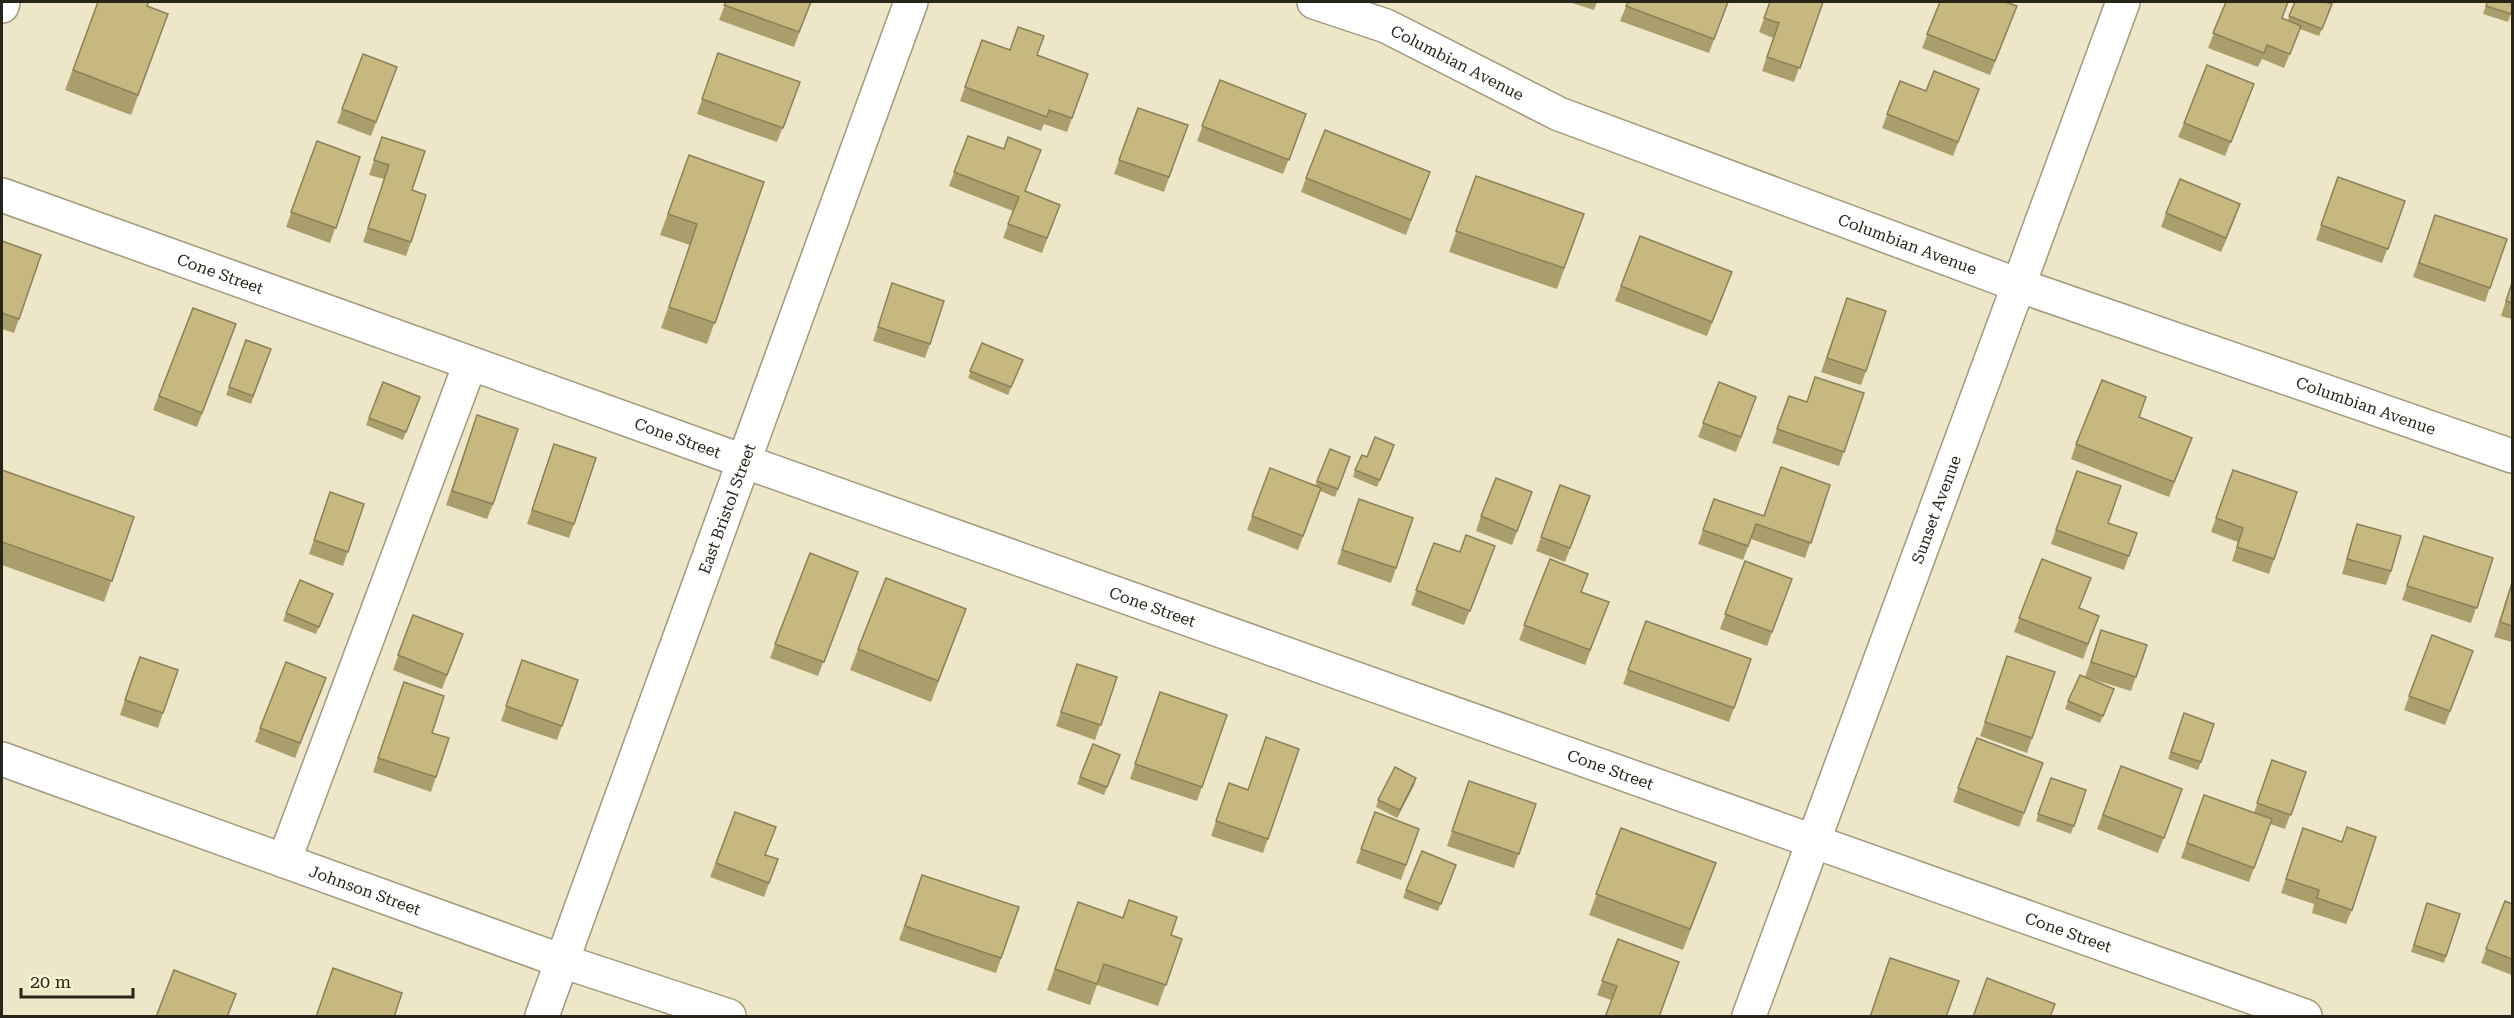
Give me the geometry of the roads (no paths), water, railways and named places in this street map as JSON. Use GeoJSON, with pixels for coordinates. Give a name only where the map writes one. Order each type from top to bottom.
{"type":"FeatureCollection","features":[{"type":"Feature","properties":{"kind":"street","name":"East Bristol Street"},"geometry":{"type":"LineString","coordinates":[[542,1017],[911,2]]}},
{"type":"Feature","properties":{"kind":"street","name":"Columbian Avenue"},"geometry":{"type":"LineString","coordinates":[[1314,2],[1386,26],[1559,114],[2018,285],[2512,456]]}},
{"type":"Feature","properties":{"kind":"street","name":"Sunset Avenue"},"geometry":{"type":"LineString","coordinates":[[1749,1017],[2123,2]]}},
{"type":"Feature","properties":{"kind":"street","name":"Cone Street"},"geometry":{"type":"LineString","coordinates":[[2,195],[743,462],[2305,1017]]}},
{"type":"Feature","properties":{"kind":"street"},"geometry":{"type":"LineString","coordinates":[[284,861],[470,364]]}},
{"type":"Feature","properties":{"kind":"street","name":"Johnson Street"},"geometry":{"type":"LineString","coordinates":[[2,759],[562,961],[729,1017]]}}]}
